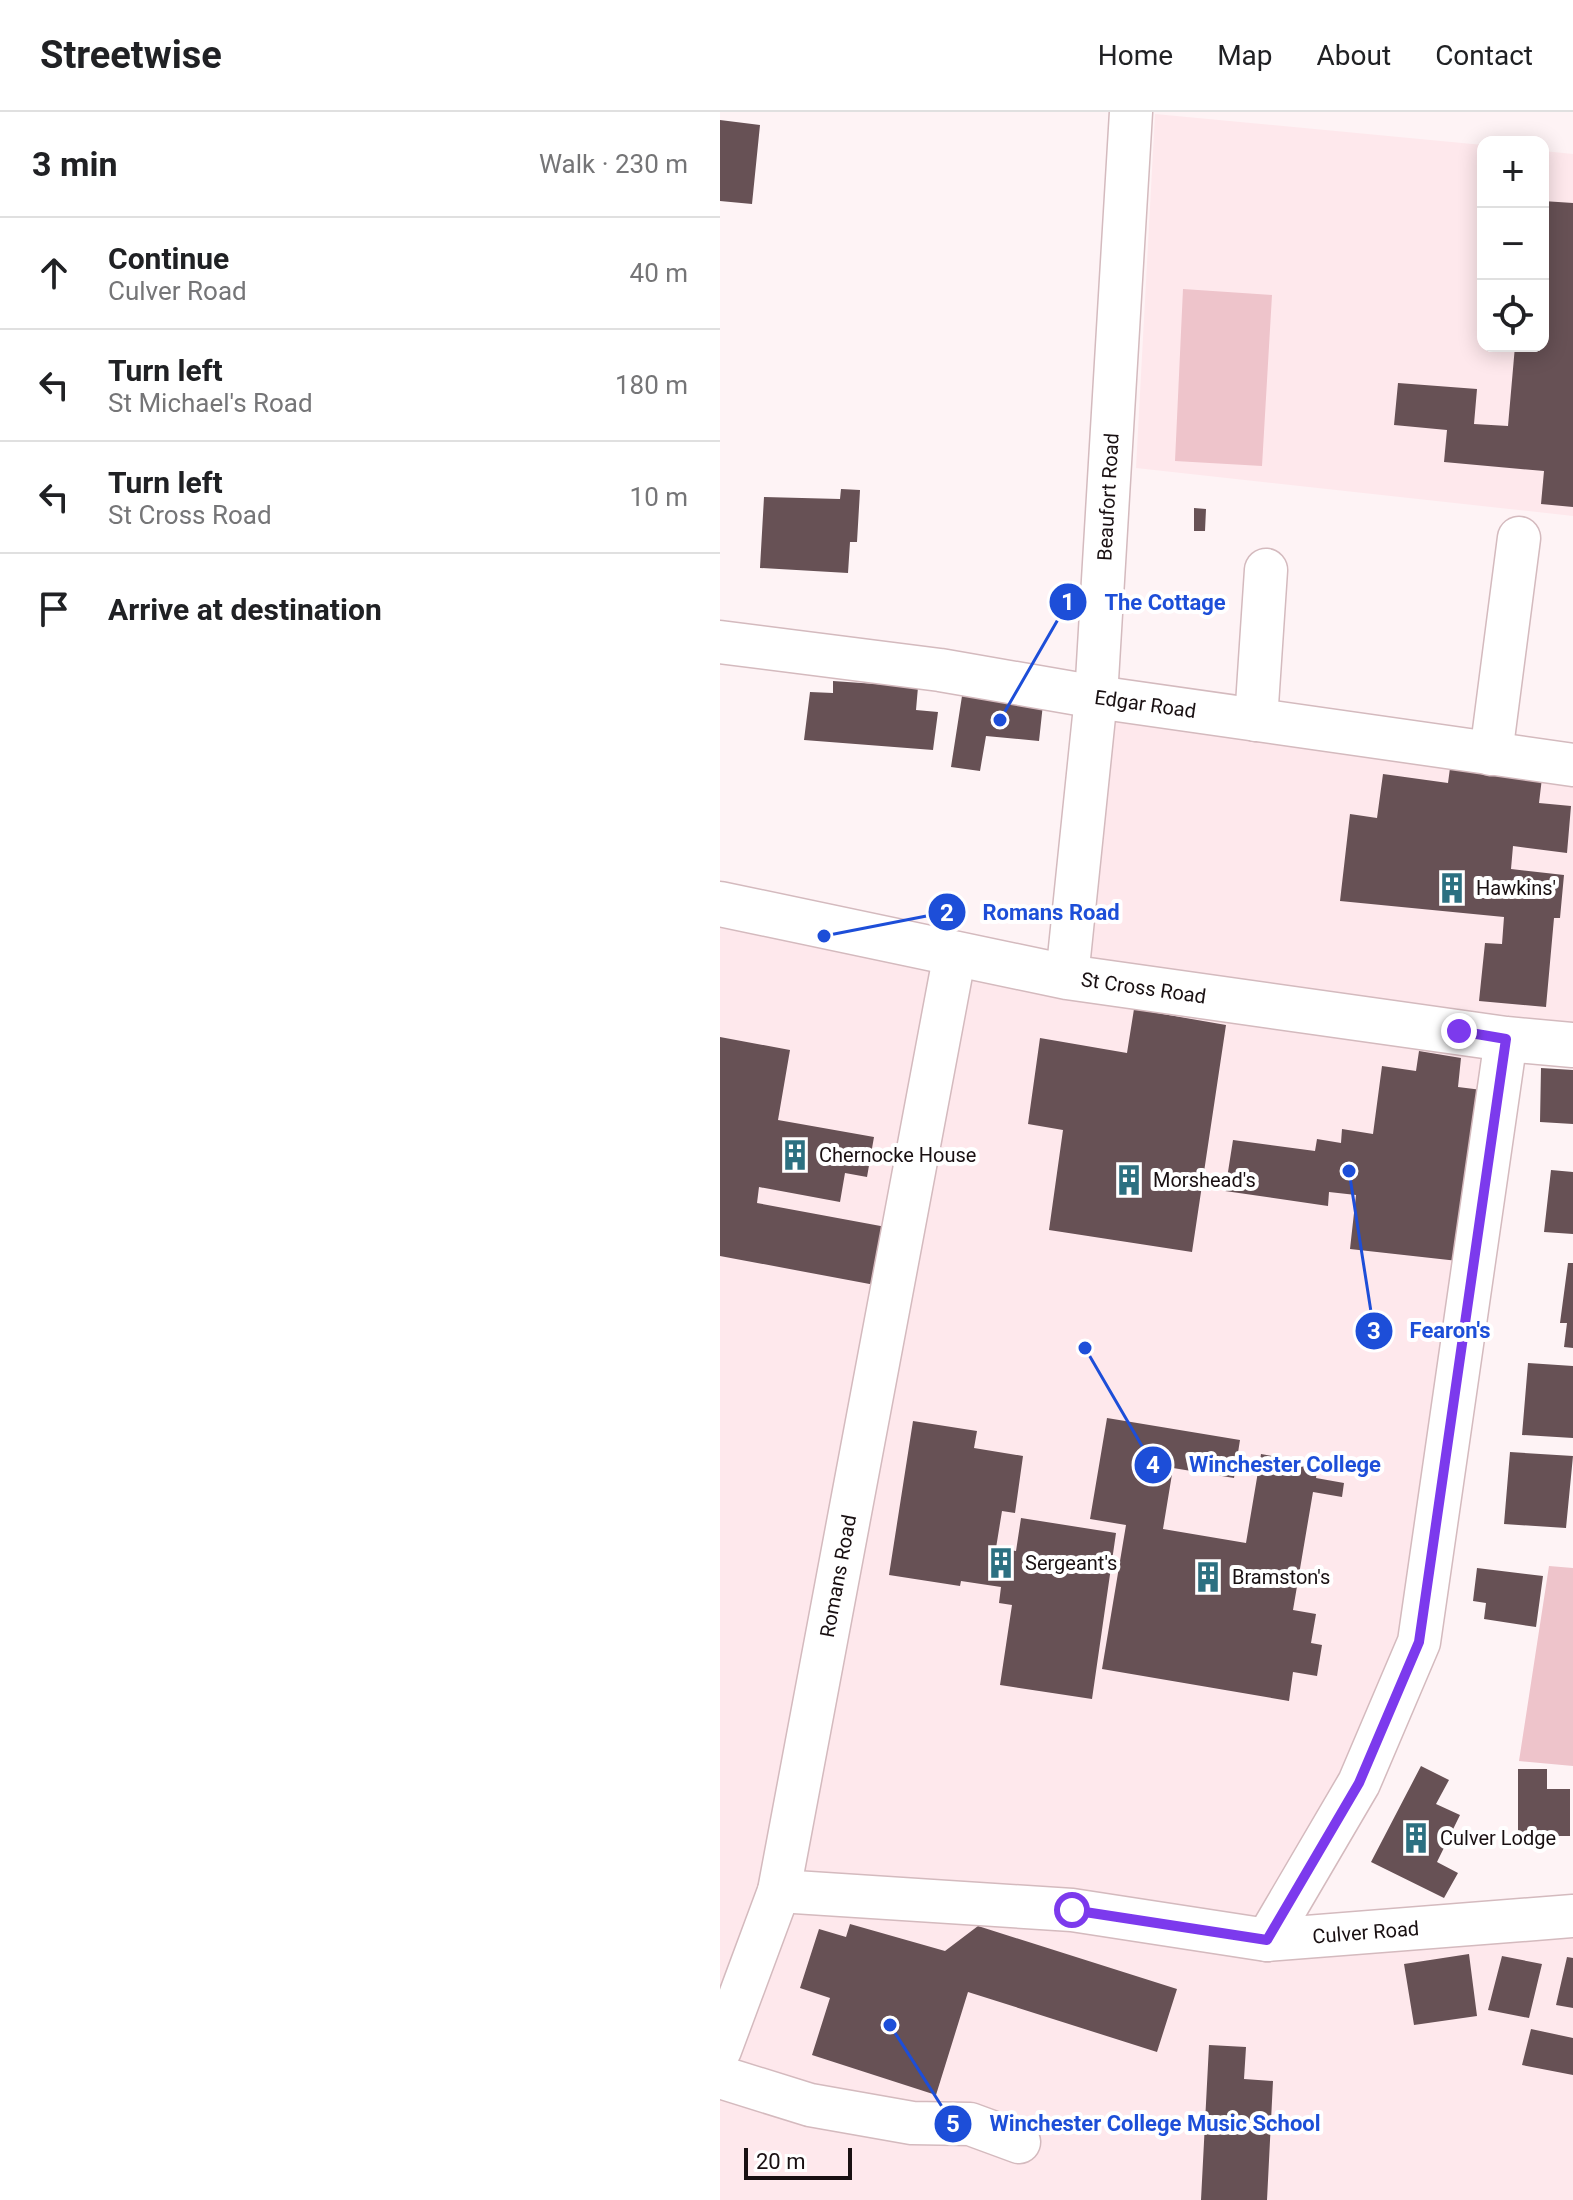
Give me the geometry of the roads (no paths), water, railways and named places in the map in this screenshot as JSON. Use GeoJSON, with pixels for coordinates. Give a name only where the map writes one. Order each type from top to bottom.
{"type":"FeatureCollection","features":[{"type":"Feature","properties":{"kind":"main road","name":"St Cross Road"},"geometry":{"type":"LineString","coordinates":[[720,904],[1067,977],[1506,1039],[1573,1045]]}},
{"type":"Feature","properties":{"kind":"street","name":"Beaufort Road"},"geometry":{"type":"LineString","coordinates":[[1067,977],[1096,697],[1131,112]]}},
{"type":"Feature","properties":{"kind":"street"},"geometry":{"type":"LineString","coordinates":[[1491,754],[1519,538]]}},
{"type":"Feature","properties":{"kind":"street"},"geometry":{"type":"LineString","coordinates":[[1256,720],[1266,570]]}},
{"type":"Feature","properties":{"kind":"street","name":"Edgar Road"},"geometry":{"type":"LineString","coordinates":[[720,642],[940,670],[1096,697],[1573,765]]}},
{"type":"Feature","properties":{"kind":"street","name":"Romans Road"},"geometry":{"type":"LineString","coordinates":[[720,2050],[779,1891],[955,953]]}},
{"type":"Feature","properties":{"kind":"street"},"geometry":{"type":"LineString","coordinates":[[1267,1940],[1359,1783],[1419,1642],[1506,1039]]}},
{"type":"Feature","properties":{"kind":"street","name":"Culver Road"},"geometry":{"type":"LineString","coordinates":[[779,1891],[1072,1910],[1267,1940],[1573,1916]]}},
{"type":"Feature","properties":{"kind":"street"},"geometry":{"type":"LineString","coordinates":[[720,2077],[810,2105],[912,2123],[970,2124],[1019,2142]]}},
{"type":"Feature","properties":{"kind":"place","name":"The Cottage"},"geometry":{"type":"Point","coordinates":[1000,720]}},
{"type":"Feature","properties":{"kind":"place","name":"Hawkins'"},"geometry":{"type":"Point","coordinates":[1452,888]}},
{"type":"Feature","properties":{"kind":"place","name":"Romans Road"},"geometry":{"type":"Point","coordinates":[824,936]}},
{"type":"Feature","properties":{"kind":"place","name":"Chernocke House"},"geometry":{"type":"Point","coordinates":[795,1155]}},
{"type":"Feature","properties":{"kind":"place","name":"Fearon's"},"geometry":{"type":"Point","coordinates":[1349,1171]}},
{"type":"Feature","properties":{"kind":"place","name":"Morshead's"},"geometry":{"type":"Point","coordinates":[1129,1180]}},
{"type":"Feature","properties":{"kind":"place","name":"Winchester College"},"geometry":{"type":"Point","coordinates":[1085,1348]}},
{"type":"Feature","properties":{"kind":"place","name":"Sergeant's"},"geometry":{"type":"Point","coordinates":[1001,1563]}},
{"type":"Feature","properties":{"kind":"place","name":"Bramston's"},"geometry":{"type":"Point","coordinates":[1208,1577]}},
{"type":"Feature","properties":{"kind":"place","name":"Culver Lodge"},"geometry":{"type":"Point","coordinates":[1416,1838]}},
{"type":"Feature","properties":{"kind":"place","name":"Winchester College Music School"},"geometry":{"type":"Point","coordinates":[890,2025]}}]}
